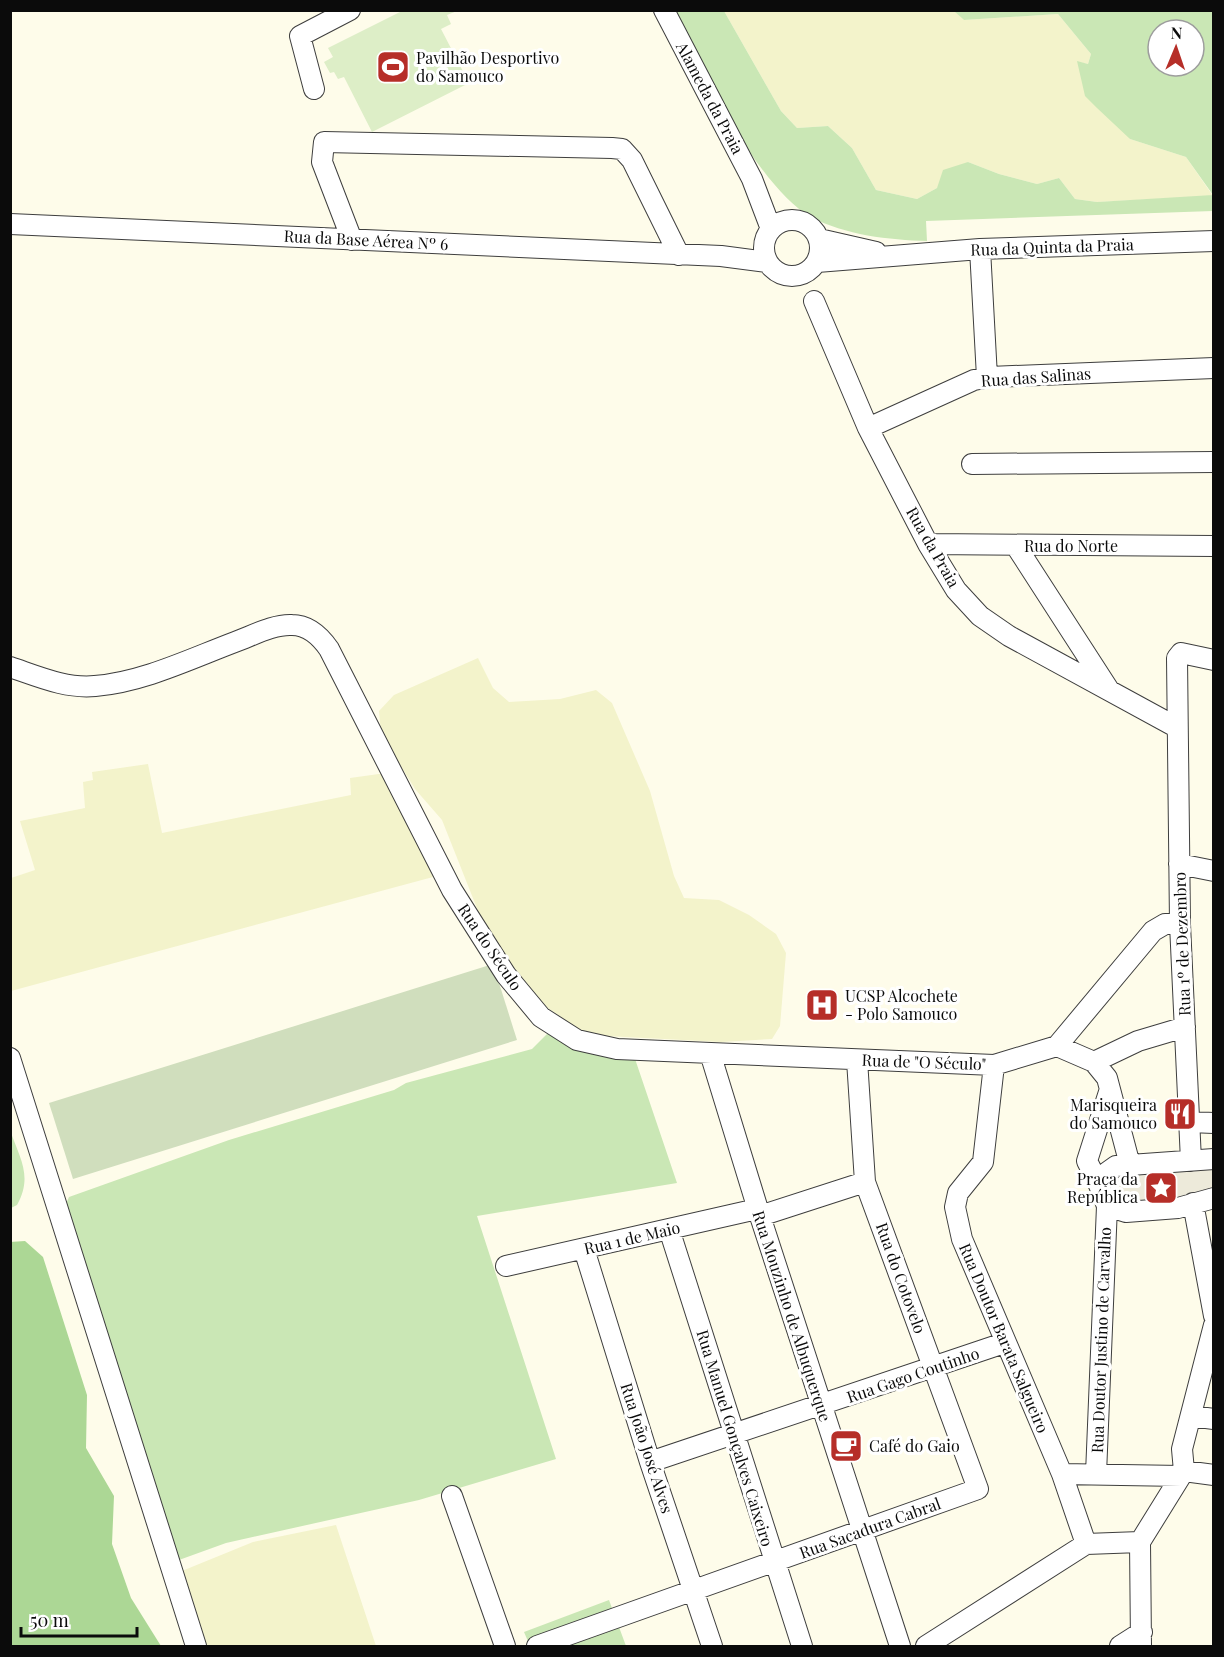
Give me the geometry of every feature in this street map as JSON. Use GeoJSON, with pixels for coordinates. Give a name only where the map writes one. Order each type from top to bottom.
{"type":"FeatureCollection","features":[{"type":"Feature","properties":{"kind":"street"},"geometry":{"type":"LineString","coordinates":[[314,88],[300,36],[350,10]]}},
{"type":"Feature","properties":{"kind":"street","name":"Alameda da Praia"},"geometry":{"type":"LineString","coordinates":[[664,10],[756,186]]}},
{"type":"Feature","properties":{"kind":"street"},"geometry":{"type":"LineString","coordinates":[[352,240],[322,162],[324,142],[612,148],[622,149],[632,160],[679,255]]}},
{"type":"Feature","properties":{"kind":"street"},"geometry":{"type":"LineString","coordinates":[[756,186],[789,220]]}},
{"type":"Feature","properties":{"kind":"street"},"geometry":{"type":"LineString","coordinates":[[756,186],[767,245],[773,269],[789,276],[804,274],[817,262],[820,250],[819,238],[808,224],[789,220],[777,224],[767,245]]}},
{"type":"Feature","properties":{"kind":"street","name":"Rua da Base Aérea Nº 6"},"geometry":{"type":"LineString","coordinates":[[10,224],[679,255],[721,256],[767,245]]}},
{"type":"Feature","properties":{"kind":"street"},"geometry":{"type":"LineString","coordinates":[[819,238],[890,256]]}},
{"type":"Feature","properties":{"kind":"street","name":"Rua da Quinta da Praia"},"geometry":{"type":"LineString","coordinates":[[817,262],[980,249],[1214,241]]}},
{"type":"Feature","properties":{"kind":"street"},"geometry":{"type":"LineString","coordinates":[[980,249],[987,377]]}},
{"type":"Feature","properties":{"kind":"street","name":"Rua da Praia"},"geometry":{"type":"LineString","coordinates":[[814,301],[868,428],[928,544],[956,590],[980,616],[1009,636],[1176,727]]}},
{"type":"Feature","properties":{"kind":"street","name":"Rua das Salinas"},"geometry":{"type":"LineString","coordinates":[[868,428],[974,380],[987,377],[1214,368]]}},
{"type":"Feature","properties":{"kind":"street"},"geometry":{"type":"LineString","coordinates":[[972,464],[1214,462]]}},
{"type":"Feature","properties":{"kind":"street","name":"Rua do Norte"},"geometry":{"type":"LineString","coordinates":[[928,544],[1214,546]]}},
{"type":"Feature","properties":{"kind":"street"},"geometry":{"type":"LineString","coordinates":[[1016,546],[1109,690]]}},
{"type":"Feature","properties":{"kind":"street","name":"Rua do Século"},"geometry":{"type":"LineString","coordinates":[[10,667],[57,683],[92,687],[120,683],[289,624],[298,626],[323,640],[365,716],[452,890],[506,975],[541,1017],[577,1040],[607,1047],[710,1053]]}},
{"type":"Feature","properties":{"kind":"street","name":"Rua 1º de Dezembro"},"geometry":{"type":"LineString","coordinates":[[1191,1161],[1180,924],[1177,658],[1181,653],[1214,660]]}},
{"type":"Feature","properties":{"kind":"street"},"geometry":{"type":"LineString","coordinates":[[1179,864],[1214,871]]}},
{"type":"Feature","properties":{"kind":"street"},"geometry":{"type":"LineString","coordinates":[[1130,1165],[1109,1092],[1107,1077],[1094,1062],[1057,1046],[1154,931],[1165,924],[1180,924]]}},
{"type":"Feature","properties":{"kind":"street"},"geometry":{"type":"LineString","coordinates":[[1094,1062],[1138,1041],[1185,1027]]}},
{"type":"Feature","properties":{"kind":"street","name":"Rua de \"O Século\""},"geometry":{"type":"LineString","coordinates":[[710,1053],[994,1065],[1057,1046]]}},
{"type":"Feature","properties":{"kind":"street","name":"Rua Mouzinho de Albuquerque"},"geometry":{"type":"LineString","coordinates":[[710,1053],[758,1212],[900,1647]]}},
{"type":"Feature","properties":{"kind":"street"},"geometry":{"type":"LineString","coordinates":[[10,1058],[196,1647]]}},
{"type":"Feature","properties":{"kind":"street","name":"Rua do Cotovelo"},"geometry":{"type":"LineString","coordinates":[[857,1060],[865,1182],[978,1489]]}},
{"type":"Feature","properties":{"kind":"street","name":"Rua Doutor Barata Salgueiro"},"geometry":{"type":"LineString","coordinates":[[994,1065],[983,1162],[958,1193],[956,1207],[962,1239],[1004,1343],[1062,1474],[1086,1544]]}},
{"type":"Feature","properties":{"kind":"street"},"geometry":{"type":"LineString","coordinates":[[1109,1092],[1088,1161],[1107,1206],[1126,1212],[1178,1208],[1214,1198]]}},
{"type":"Feature","properties":{"kind":"street"},"geometry":{"type":"LineString","coordinates":[[1190,1122],[1214,1123]]}},
{"type":"Feature","properties":{"kind":"street"},"geometry":{"type":"LineString","coordinates":[[1099,1185],[1107,1170],[1116,1166],[1214,1159]]}},
{"type":"Feature","properties":{"kind":"street","name":"Rua 1 de Maio"},"geometry":{"type":"LineString","coordinates":[[506,1266],[669,1229],[758,1212],[865,1182]]}},
{"type":"Feature","properties":{"kind":"street"},"geometry":{"type":"LineString","coordinates":[[1193,1203],[1214,1316]]}},
{"type":"Feature","properties":{"kind":"street","name":"Rua Doutor Justino de Carvalho"},"geometry":{"type":"LineString","coordinates":[[1096,1474],[1107,1206]]}},
{"type":"Feature","properties":{"kind":"street","name":"Rua Manuel Gonçalves Caixeiro"},"geometry":{"type":"LineString","coordinates":[[669,1229],[802,1647]]}},
{"type":"Feature","properties":{"kind":"street","name":"Rua João José Alves"},"geometry":{"type":"LineString","coordinates":[[584,1249],[650,1462],[712,1647]]}},
{"type":"Feature","properties":{"kind":"street"},"geometry":{"type":"LineString","coordinates":[[1120,1647],[1142,1639],[1140,1542],[1183,1474],[1182,1449],[1214,1325]]}},
{"type":"Feature","properties":{"kind":"street","name":"Rua Gago Coutinho"},"geometry":{"type":"LineString","coordinates":[[650,1462],[736,1436],[1004,1343]]}},
{"type":"Feature","properties":{"kind":"street"},"geometry":{"type":"LineString","coordinates":[[1191,1416],[1214,1419]]}},
{"type":"Feature","properties":{"kind":"street"},"geometry":{"type":"LineString","coordinates":[[1062,1474],[1214,1475]]}},
{"type":"Feature","properties":{"kind":"street","name":"Rua Sacadura Cabral"},"geometry":{"type":"LineString","coordinates":[[537,1647],[978,1489]]}},
{"type":"Feature","properties":{"kind":"street"},"geometry":{"type":"LineString","coordinates":[[452,1496],[505,1647]]}},
{"type":"Feature","properties":{"kind":"street"},"geometry":{"type":"LineString","coordinates":[[926,1647],[1086,1544],[1140,1542]]}},
{"type":"Feature","properties":{"kind":"green space"},"geometry":{"type":"Polygon","coordinates":[[[954,10],[964,20],[1058,14],[1091,54],[1088,64],[1078,62],[1130,139],[1186,157],[1213,196],[1097,202],[1075,199],[1059,178],[1037,184],[999,174],[968,162],[937,188],[917,199],[876,190],[852,148],[828,126],[797,128],[781,111],[724,11],[954,10]]]}},
{"type":"Feature","properties":{"kind":"green space","name":"Pavilhão Desportivo do Samouco"},"geometry":{"type":"Polygon","coordinates":[[[402,11],[457,11],[447,15],[451,24],[441,29],[469,83],[372,132],[344,77],[338,79],[334,72],[330,73],[324,62],[333,57],[328,48],[402,11]]]}},
{"type":"Feature","properties":{"kind":"green space"},"geometry":{"type":"Polygon","coordinates":[[[669,11],[724,11],[781,111],[797,128],[828,126],[852,148],[876,190],[917,199],[937,188],[943,170],[968,162],[999,174],[1037,184],[1059,178],[1075,199],[1097,202],[1213,195],[1213,211],[926,221],[927,241],[883,238],[824,223],[811,217],[791,202],[751,153],[713,92],[669,11]]]}},
{"type":"Feature","properties":{"kind":"green space"},"geometry":{"type":"Polygon","coordinates":[[[954,11],[1213,11],[1213,195],[1186,157],[1130,139],[1085,96],[1077,61],[1088,64],[1091,54],[1058,14],[964,20],[954,11]]]}},
{"type":"Feature","properties":{"kind":"green space"},"geometry":{"type":"Polygon","coordinates":[[[478,658],[493,688],[509,702],[560,699],[596,690],[612,703],[650,791],[674,876],[684,898],[719,900],[749,915],[776,934],[786,953],[780,1026],[772,1039],[721,1042],[587,1035],[548,1008],[518,976],[486,931],[442,820],[415,789],[381,734],[379,711],[394,695],[478,658]]]}},
{"type":"Feature","properties":{"kind":"green space"},"geometry":{"type":"Polygon","coordinates":[[[148,764],[162,833],[351,795],[350,778],[386,773],[433,877],[11,991],[11,878],[35,870],[20,821],[85,808],[83,782],[93,780],[92,772],[148,764]]]}},
{"type":"Feature","properties":{"kind":"green space"},"geometry":{"type":"Polygon","coordinates":[[[493,964],[517,1040],[73,1179],[49,1103],[493,964]]]}},
{"type":"Feature","properties":{"kind":"green space"},"geometry":{"type":"Polygon","coordinates":[[[555,1026],[632,1050],[677,1183],[477,1216],[556,1459],[419,1500],[226,1543],[179,1560],[66,1204],[69,1197],[229,1140],[394,1090],[406,1083],[532,1049],[555,1026]]]}},
{"type":"Feature","properties":{"kind":"green space"},"geometry":{"type":"Polygon","coordinates":[[[10,1130],[21,1159],[24,1176],[22,1195],[17,1205],[11,1208],[10,1130]]]}},
{"type":"Feature","properties":{"kind":"green space"},"geometry":{"type":"Polygon","coordinates":[[[25,1241],[43,1257],[87,1395],[86,1448],[114,1496],[112,1544],[131,1598],[161,1646],[11,1646],[10,1242],[25,1241]]]}},
{"type":"Feature","properties":{"kind":"green space"},"geometry":{"type":"Polygon","coordinates":[[[336,1525],[376,1646],[201,1646],[177,1573],[253,1542],[336,1525]]]}},
{"type":"Feature","properties":{"kind":"green space"},"geometry":{"type":"Polygon","coordinates":[[[609,1600],[626,1646],[530,1646],[524,1632],[609,1600]]]}},
{"type":"Feature","properties":{"kind":"shaded area","name":"Praça da República"},"geometry":{"type":"Polygon","coordinates":[[[1213,1164],[1213,1194],[1179,1202],[1115,1203],[1109,1185],[1115,1175],[1213,1164]]]}},
{"type":"Feature","properties":{"kind":"place","name":"Pavilhão Desportivo do Samouco"},"geometry":{"type":"Point","coordinates":[393,67]}},
{"type":"Feature","properties":{"kind":"place","name":"UCSP Alcochete - Polo Samouco"},"geometry":{"type":"Point","coordinates":[822,1005]}},
{"type":"Feature","properties":{"kind":"place","name":"Marisqueira do Samouco"},"geometry":{"type":"Point","coordinates":[1180,1114]}},
{"type":"Feature","properties":{"kind":"place","name":"Praça da República"},"geometry":{"type":"Point","coordinates":[1161,1188]}},
{"type":"Feature","properties":{"kind":"place","name":"Café do Gaio"},"geometry":{"type":"Point","coordinates":[846,1446]}}]}
